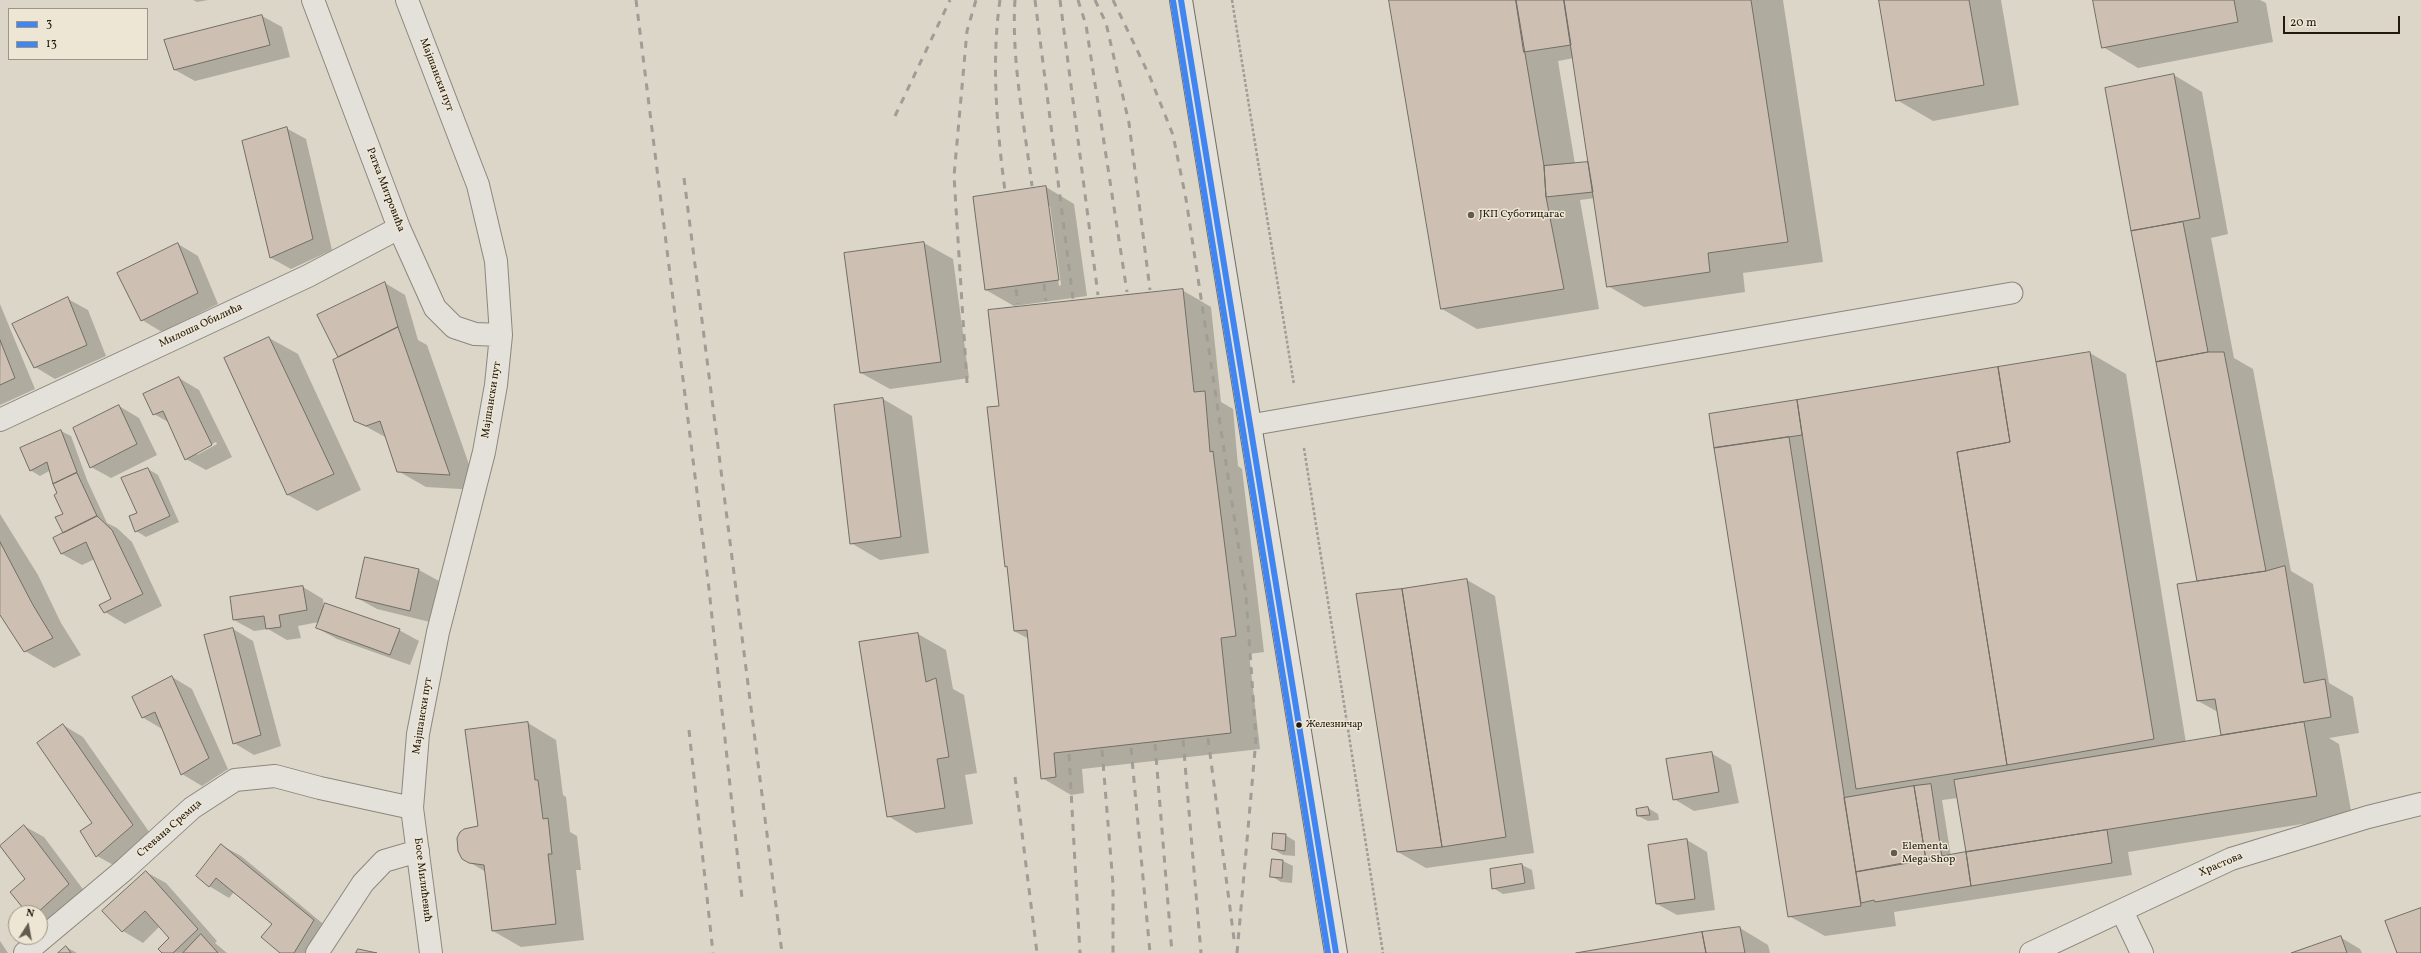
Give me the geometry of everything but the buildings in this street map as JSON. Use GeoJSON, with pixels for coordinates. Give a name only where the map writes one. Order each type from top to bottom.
{"type":"FeatureCollection","features":[{"type":"Feature","properties":{"kind":"street","name":"Ратка Митровића"},"geometry":{"type":"LineString","coordinates":[[313,0],[399,228],[435,308],[454,327],[475,334],[502,335]]}},
{"type":"Feature","properties":{"kind":"street","name":"Мајшански пут"},"geometry":{"type":"LineString","coordinates":[[407,0],[478,185],[496,261],[502,335],[496,385],[484,452],[438,632],[418,734],[412,808]]}},
{"type":"Feature","properties":{"kind":"street"},"geometry":{"type":"LineString","coordinates":[[1181,0],[1336,953]]}},
{"type":"Feature","properties":{"kind":"street","name":"Милоша Обилића"},"geometry":{"type":"LineString","coordinates":[[0,420],[308,276],[399,228]]}},
{"type":"Feature","properties":{"kind":"street","name":"Стевана Сремца"},"geometry":{"type":"LineString","coordinates":[[25,953],[124,870],[192,808],[235,780],[275,776],[320,788],[412,808]]}},
{"type":"Feature","properties":{"kind":"street","name":"Храстова"},"geometry":{"type":"LineString","coordinates":[[2031,953],[2231,859],[2368,817],[2421,804]]}},
{"type":"Feature","properties":{"kind":"street","name":"Босе Милићевић"},"geometry":{"type":"LineString","coordinates":[[412,808],[431,953]]}},
{"type":"Feature","properties":{"kind":"street"},"geometry":{"type":"LineString","coordinates":[[317,953],[363,882],[384,861],[418,851]]}},
{"type":"Feature","properties":{"kind":"street"},"geometry":{"type":"LineString","coordinates":[[2122,910],[2142,953]]}},
{"type":"Feature","properties":{"kind":"lane"},"geometry":{"type":"LineString","coordinates":[[1250,425],[2012,293]]}},
{"type":"Feature","properties":{"kind":"path"},"geometry":{"type":"LineString","coordinates":[[1232,0],[1383,953]]}},
{"type":"Feature","properties":{"kind":"railway"},"geometry":{"type":"LineString","coordinates":[[636,0],[709,589],[742,898]]}},
{"type":"Feature","properties":{"kind":"railway"},"geometry":{"type":"LineString","coordinates":[[895,116],[950,0]]}},
{"type":"Feature","properties":{"kind":"railway"},"geometry":{"type":"LineString","coordinates":[[967,383],[954,176],[967,31],[976,0]]}},
{"type":"Feature","properties":{"kind":"railway"},"geometry":{"type":"LineString","coordinates":[[1000,0],[997,23],[996,96],[1005,191]]}},
{"type":"Feature","properties":{"kind":"railway"},"geometry":{"type":"LineString","coordinates":[[1015,0],[1014,23],[1017,69],[1032,186]]}},
{"type":"Feature","properties":{"kind":"railway"},"geometry":{"type":"LineString","coordinates":[[1035,0],[1073,299]]}},
{"type":"Feature","properties":{"kind":"railway"},"geometry":{"type":"LineString","coordinates":[[1060,0],[1098,295]]}},
{"type":"Feature","properties":{"kind":"railway"},"geometry":{"type":"LineString","coordinates":[[1078,0],[1086,25],[1127,292]]}},
{"type":"Feature","properties":{"kind":"railway"},"geometry":{"type":"LineString","coordinates":[[1095,0],[1106,23],[1129,123],[1150,290]]}},
{"type":"Feature","properties":{"kind":"railway"},"geometry":{"type":"LineString","coordinates":[[1113,0],[1150,77],[1173,135],[1186,199],[1246,595],[1256,739],[1237,953]]}},
{"type":"Feature","properties":{"kind":"railway"},"geometry":{"type":"LineString","coordinates":[[684,178],[782,953]]}},
{"type":"Feature","properties":{"kind":"railway"},"geometry":{"type":"LineString","coordinates":[[1044,284],[1046,301]]}},
{"type":"Feature","properties":{"kind":"railway"},"geometry":{"type":"LineString","coordinates":[[1016,289],[1018,304]]}},
{"type":"Feature","properties":{"kind":"railway"},"geometry":{"type":"LineString","coordinates":[[689,730],[713,953]]}},
{"type":"Feature","properties":{"kind":"railway"},"geometry":{"type":"LineString","coordinates":[[1208,738],[1234,939]]}},
{"type":"Feature","properties":{"kind":"railway"},"geometry":{"type":"LineString","coordinates":[[1183,740],[1201,953]]}},
{"type":"Feature","properties":{"kind":"railway"},"geometry":{"type":"LineString","coordinates":[[1155,744],[1172,953]]}},
{"type":"Feature","properties":{"kind":"railway"},"geometry":{"type":"LineString","coordinates":[[1131,748],[1150,953]]}},
{"type":"Feature","properties":{"kind":"railway"},"geometry":{"type":"LineString","coordinates":[[1102,750],[1113,884],[1113,953]]}},
{"type":"Feature","properties":{"kind":"railway"},"geometry":{"type":"LineString","coordinates":[[1069,754],[1080,953]]}},
{"type":"Feature","properties":{"kind":"railway"},"geometry":{"type":"LineString","coordinates":[[1015,777],[1037,953]]}},
{"type":"Feature","properties":{"kind":"transit line","name":"3"},"geometry":{"type":"LineString","coordinates":[[1181,0],[1336,953]]}},
{"type":"Feature","properties":{"kind":"transit line","name":"13"},"geometry":{"type":"LineString","coordinates":[[1173,1],[1328,953]]}},
{"type":"Feature","properties":{"kind":"place","name":"ЈКП Суботицагас"},"geometry":{"type":"Point","coordinates":[1471,215]}},
{"type":"Feature","properties":{"kind":"place","name":"Железничар"},"geometry":{"type":"Point","coordinates":[1299,725]}},
{"type":"Feature","properties":{"kind":"place","name":"Elementa Mega Shop"},"geometry":{"type":"Point","coordinates":[1894,853]}}]}
